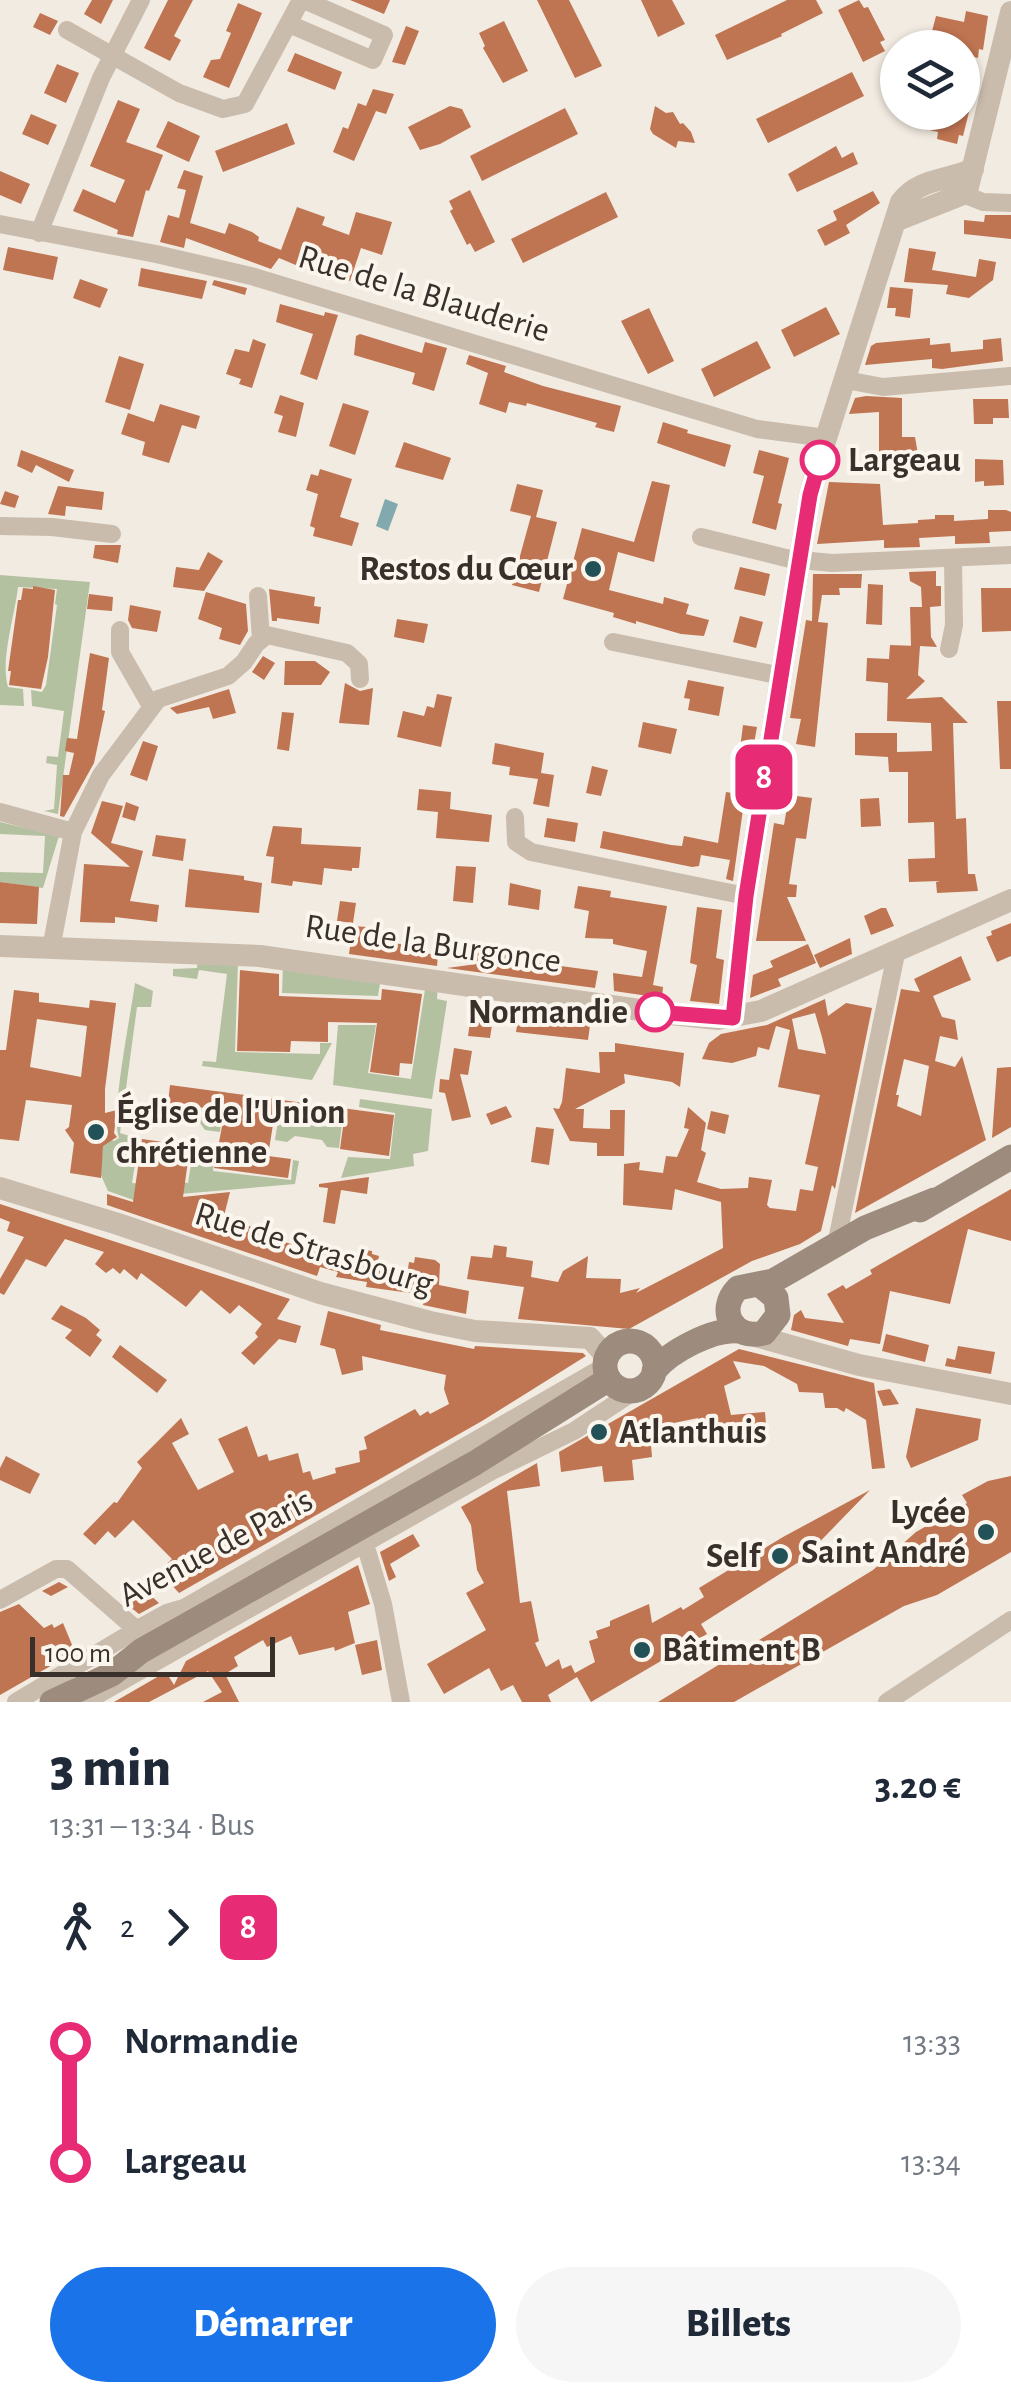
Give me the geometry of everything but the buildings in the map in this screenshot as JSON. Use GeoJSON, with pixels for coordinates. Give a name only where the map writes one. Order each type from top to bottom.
{"type":"FeatureCollection","features":[{"type":"Feature","properties":{"kind":"main road"},"geometry":{"type":"LineString","coordinates":[[654,1371],[653,1358],[645,1346],[623,1342],[615,1346],[616,1377],[645,1386],[668,1358],[722,1331],[764,1332],[790,1288],[873,1243],[934,1200],[1011,1157]]}},
{"type":"Feature","properties":{"kind":"main road"},"geometry":{"type":"LineString","coordinates":[[645,1346],[663,1344],[714,1316],[738,1288],[774,1281],[865,1228],[934,1200]]}},
{"type":"Feature","properties":{"kind":"main road"},"geometry":{"type":"LineString","coordinates":[[760,1284],[771,1291],[777,1314]]}},
{"type":"Feature","properties":{"kind":"main road"},"geometry":{"type":"LineString","coordinates":[[727,1304],[730,1321],[745,1333]]}},
{"type":"Feature","properties":{"kind":"main road","name":"Avenue de Paris"},"geometry":{"type":"LineString","coordinates":[[52,1702],[80,1696],[112,1674],[143,1642],[311,1556],[464,1469],[519,1447],[607,1396],[616,1377]]}},
{"type":"Feature","properties":{"kind":"street"},"geometry":{"type":"LineString","coordinates":[[40,232],[113,55],[141,0]]}},
{"type":"Feature","properties":{"kind":"street"},"geometry":{"type":"LineString","coordinates":[[67,30],[179,93],[223,108],[246,104],[289,24],[302,0],[384,35],[373,60],[289,24]]}},
{"type":"Feature","properties":{"kind":"street"},"geometry":{"type":"LineString","coordinates":[[963,194],[973,169],[1011,12]]}},
{"type":"Feature","properties":{"kind":"street"},"geometry":{"type":"LineString","coordinates":[[733,1018],[746,896],[810,495],[826,438],[902,202],[914,188],[973,169]]}},
{"type":"Feature","properties":{"kind":"street"},"geometry":{"type":"LineString","coordinates":[[895,222],[963,194],[983,202],[1011,202]]}},
{"type":"Feature","properties":{"kind":"street","name":"Rue de la Blauderie"},"geometry":{"type":"LineString","coordinates":[[0,224],[219,268],[757,429],[826,438]]}},
{"type":"Feature","properties":{"kind":"street"},"geometry":{"type":"LineString","coordinates":[[846,380],[883,387],[1011,376]]}},
{"type":"Feature","properties":{"kind":"street"},"geometry":{"type":"LineString","coordinates":[[0,526],[52,526],[112,534]]}},
{"type":"Feature","properties":{"kind":"street"},"geometry":{"type":"LineString","coordinates":[[701,538],[800,560],[885,564],[1011,555]]}},
{"type":"Feature","properties":{"kind":"street"},"geometry":{"type":"LineString","coordinates":[[949,649],[954,625],[953,559]]}},
{"type":"Feature","properties":{"kind":"street"},"geometry":{"type":"LineString","coordinates":[[258,596],[261,639]]}},
{"type":"Feature","properties":{"kind":"street"},"geometry":{"type":"LineString","coordinates":[[120,630],[120,652],[151,706]]}},
{"type":"Feature","properties":{"kind":"street"},"geometry":{"type":"LineString","coordinates":[[50,950],[72,832],[92,789],[151,706],[167,694],[228,676],[261,639],[274,635],[347,653],[358,664],[360,679]]}},
{"type":"Feature","properties":{"kind":"street"},"geometry":{"type":"LineString","coordinates":[[613,642],[782,676]]}},
{"type":"Feature","properties":{"kind":"street"},"geometry":{"type":"LineString","coordinates":[[0,812],[72,832]]}},
{"type":"Feature","properties":{"kind":"street"},"geometry":{"type":"LineString","coordinates":[[514,818],[516,842],[530,852],[746,896]]}},
{"type":"Feature","properties":{"kind":"street","name":"Rue de la Burgonce"},"geometry":{"type":"LineString","coordinates":[[0,946],[260,956],[661,1013],[733,1018],[761,1011],[1011,900]]}},
{"type":"Feature","properties":{"kind":"street"},"geometry":{"type":"LineString","coordinates":[[836,1245],[897,950]]}},
{"type":"Feature","properties":{"kind":"street","name":"Rue de Strasbourg"},"geometry":{"type":"LineString","coordinates":[[0,1188],[320,1294],[475,1331],[590,1338],[616,1377]]}},
{"type":"Feature","properties":{"kind":"street"},"geometry":{"type":"LineString","coordinates":[[777,1314],[794,1349]]}},
{"type":"Feature","properties":{"kind":"street"},"geometry":{"type":"LineString","coordinates":[[745,1333],[794,1349],[1011,1394]]}},
{"type":"Feature","properties":{"kind":"street","name":"Avenue de Paris"},"geometry":{"type":"LineString","coordinates":[[80,1696],[365,1544],[464,1469]]}},
{"type":"Feature","properties":{"kind":"street","name":"Avenue de Paris"},"geometry":{"type":"LineString","coordinates":[[16,1702],[143,1642],[168,1613],[464,1469]]}},
{"type":"Feature","properties":{"kind":"street"},"geometry":{"type":"LineString","coordinates":[[365,1544],[383,1604],[401,1702]]}},
{"type":"Feature","properties":{"kind":"street","name":"Avenue de Paris"},"geometry":{"type":"LineString","coordinates":[[311,1556],[343,1557]]}},
{"type":"Feature","properties":{"kind":"street"},"geometry":{"type":"LineString","coordinates":[[0,1600],[56,1568],[67,1569],[143,1642]]}},
{"type":"Feature","properties":{"kind":"street"},"geometry":{"type":"LineString","coordinates":[[887,1702],[1011,1620]]}},
{"type":"Feature","properties":{"kind":"green space"},"geometry":{"type":"Polygon","coordinates":[[[0,575],[90,582],[58,814],[44,811],[54,809],[57,765],[46,763],[47,756],[58,757],[64,711],[32,706],[31,690],[42,692],[46,685],[57,589],[18,587],[6,676],[8,687],[23,689],[24,706],[0,705],[0,575]]]}},
{"type":"Feature","properties":{"kind":"green space"},"geometry":{"type":"Polygon","coordinates":[[[0,822],[59,836],[43,888],[0,882],[0,872],[43,873],[45,836],[0,834],[0,822]]]}},
{"type":"Feature","properties":{"kind":"green space"},"geometry":{"type":"Polygon","coordinates":[[[198,960],[238,961],[235,1052],[320,1054],[320,1043],[332,1043],[312,1080],[202,1066],[203,1061],[216,1062],[227,974],[199,970],[197,979],[173,976],[173,969],[197,968],[198,960]]]}},
{"type":"Feature","properties":{"kind":"green space"},"geometry":{"type":"Polygon","coordinates":[[[283,966],[381,977],[378,996],[282,993],[283,966]]]}},
{"type":"Feature","properties":{"kind":"green space"},"geometry":{"type":"Polygon","coordinates":[[[135,983],[153,991],[151,1007],[137,1007],[120,1133],[139,1139],[132,1183],[157,1185],[159,1178],[188,1183],[194,1146],[215,1149],[213,1171],[291,1180],[293,1160],[299,1161],[295,1184],[145,1197],[142,1203],[108,1191],[100,1173],[104,1136],[114,1141],[119,1138],[119,1087],[135,983]]]}},
{"type":"Feature","properties":{"kind":"green space"},"geometry":{"type":"Polygon","coordinates":[[[426,983],[438,984],[437,999],[447,1001],[432,1099],[333,1085],[338,1025],[376,1025],[368,1073],[411,1079],[426,983]]]}},
{"type":"Feature","properties":{"kind":"green space"},"geometry":{"type":"Polygon","coordinates":[[[211,1091],[225,1092],[220,1132],[205,1130],[200,1123],[167,1119],[169,1105],[208,1110],[211,1091]]]}},
{"type":"Feature","properties":{"kind":"green space"},"geometry":{"type":"Polygon","coordinates":[[[360,1099],[432,1109],[428,1151],[413,1154],[414,1166],[341,1178],[348,1157],[390,1159],[395,1113],[359,1107],[360,1099]]]}},
{"type":"Feature","properties":{"kind":"green space"},"geometry":{"type":"Polygon","coordinates":[[[289,1101],[288,1122],[330,1127],[333,1107],[344,1108],[339,1148],[327,1147],[322,1140],[295,1136],[287,1142],[275,1140],[279,1114],[289,1101]]]}},
{"type":"Feature","properties":{"kind":"water"},"geometry":{"type":"Polygon","coordinates":[[[385,499],[398,504],[388,531],[376,526],[385,499]]]}},
{"type":"Feature","properties":{"kind":"bus line","name":"8"},"geometry":{"type":"LineString","coordinates":[[655,1012],[733,1018],[737,964],[765,774],[810,495],[820,460]]}},
{"type":"Feature","properties":{"kind":"place","name":"Largeau"},"geometry":{"type":"Point","coordinates":[820,460]}},
{"type":"Feature","properties":{"kind":"place","name":"Restos du Cœur"},"geometry":{"type":"Point","coordinates":[593,569]}},
{"type":"Feature","properties":{"kind":"place","name":"Normandie"},"geometry":{"type":"Point","coordinates":[655,1012]}},
{"type":"Feature","properties":{"kind":"place","name":"Église de l'Union chrétienne"},"geometry":{"type":"Point","coordinates":[96,1132]}},
{"type":"Feature","properties":{"kind":"place","name":"Atlanthuis"},"geometry":{"type":"Point","coordinates":[599,1432]}},
{"type":"Feature","properties":{"kind":"place","name":"Lycée Saint André"},"geometry":{"type":"Point","coordinates":[986,1532]}},
{"type":"Feature","properties":{"kind":"place","name":"Self"},"geometry":{"type":"Point","coordinates":[780,1556]}},
{"type":"Feature","properties":{"kind":"place","name":"Bâtiment B"},"geometry":{"type":"Point","coordinates":[642,1650]}}]}
